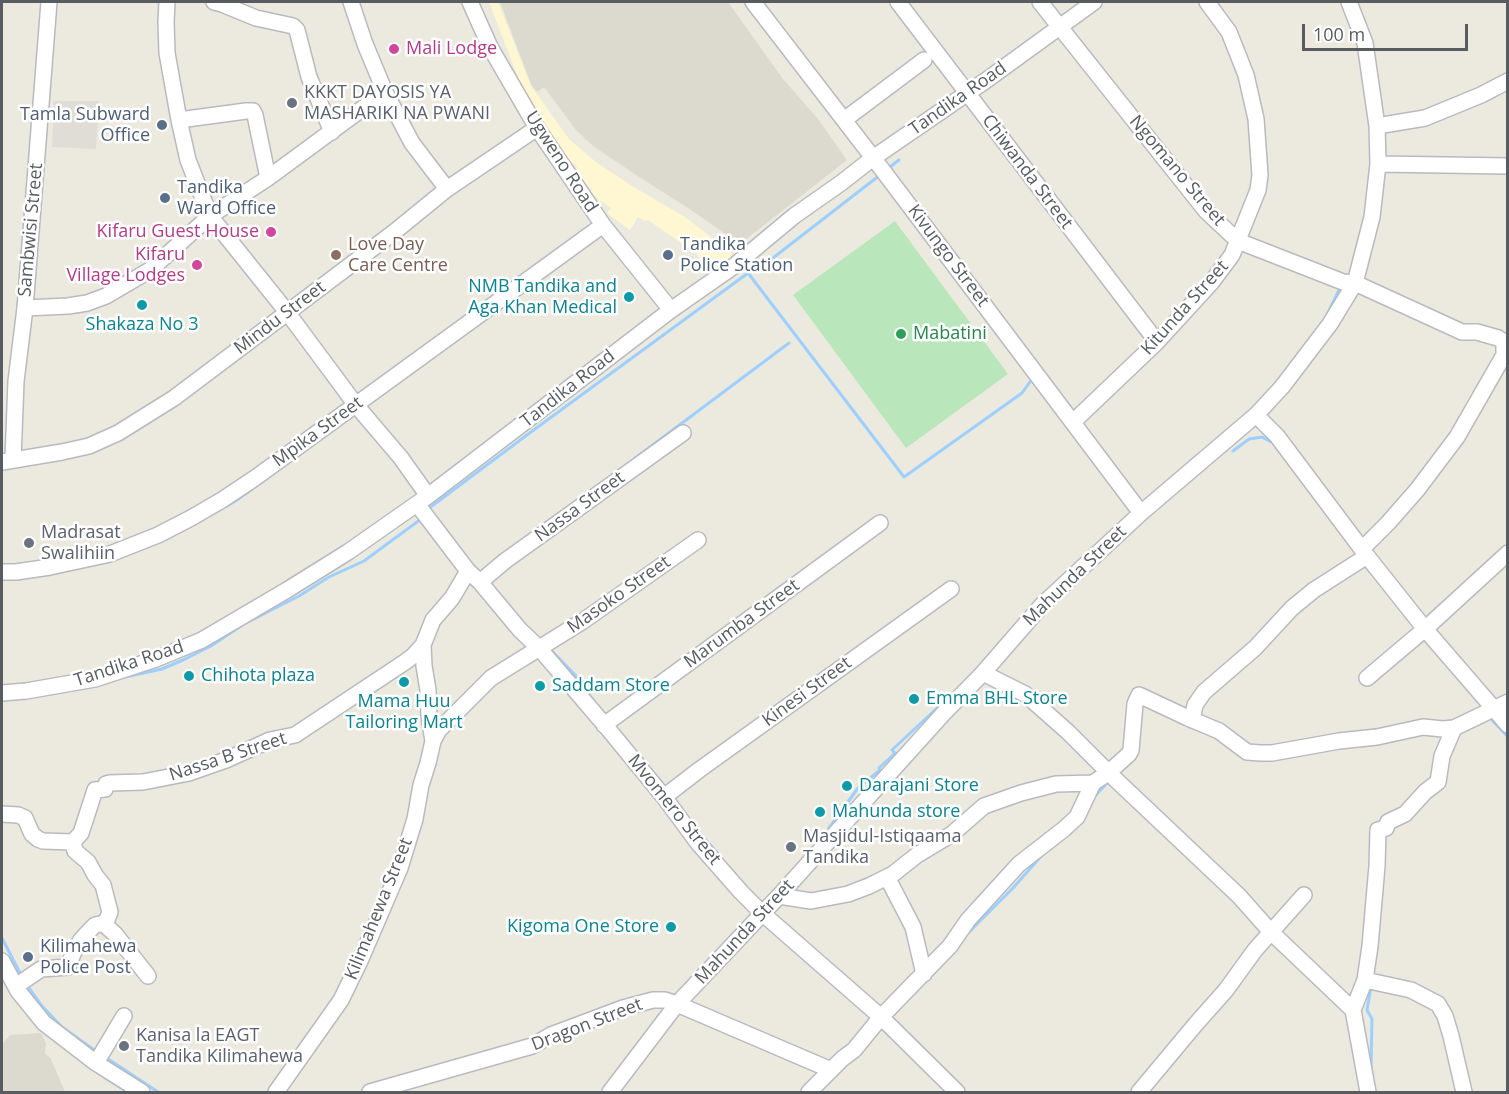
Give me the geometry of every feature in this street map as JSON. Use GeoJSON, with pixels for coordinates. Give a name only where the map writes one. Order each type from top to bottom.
{"type":"FeatureCollection","features":[{"type":"Feature","properties":{"kind":"street","name":"Sambwisi Street"},"geometry":{"type":"LineString","coordinates":[[7,460],[25,308],[50,2]]}},
{"type":"Feature","properties":{"kind":"street","name":"Mvomero Street"},"geometry":{"type":"LineString","coordinates":[[167,2],[167,53],[179,120],[188,160],[210,216],[287,312],[356,405],[401,459],[451,550],[520,630],[539,648],[664,797],[698,843],[762,913],[881,1017],[957,1092]]}},
{"type":"Feature","properties":{"kind":"street"},"geometry":{"type":"LineString","coordinates":[[214,2],[222,3],[256,18],[288,24],[297,30],[309,77],[332,132]]}},
{"type":"Feature","properties":{"kind":"street"},"geometry":{"type":"LineString","coordinates":[[351,2],[385,93],[412,143],[447,189]]}},
{"type":"Feature","properties":{"kind":"street","name":"Ugweno Road"},"geometry":{"type":"LineString","coordinates":[[471,2],[490,47],[537,128],[603,225],[670,310]]}},
{"type":"Feature","properties":{"kind":"street","name":"Kivungo Street"},"geometry":{"type":"LineString","coordinates":[[753,2],[1141,513]]}},
{"type":"Feature","properties":{"kind":"street","name":"Chiwanda Street"},"geometry":{"type":"LineString","coordinates":[[898,2],[1157,342]]}},
{"type":"Feature","properties":{"kind":"street","name":"Ngomano Street"},"geometry":{"type":"LineString","coordinates":[[1040,2],[1206,211],[1238,241],[1343,282],[1355,283],[1462,332],[1477,332],[1504,342],[1504,355],[1457,437],[1365,553]]}},
{"type":"Feature","properties":{"kind":"street","name":"Tandika Road"},"geometry":{"type":"LineString","coordinates":[[2,693],[95,679],[156,659],[202,640],[348,552],[422,500],[670,310],[734,266],[794,216],[1094,2]]}},
{"type":"Feature","properties":{"kind":"street","name":"Kitunda Street"},"geometry":{"type":"LineString","coordinates":[[1073,422],[1157,342],[1211,282],[1232,255],[1258,190],[1260,175],[1256,119],[1246,75],[1228,32],[1207,2]]}},
{"type":"Feature","properties":{"kind":"street","name":"Mahunda Street"},"geometry":{"type":"LineString","coordinates":[[610,1092],[677,1004],[779,896],[1043,604],[1141,513],[1256,415],[1282,387],[1330,324],[1355,283],[1372,217],[1378,164],[1377,126],[1365,43],[1349,2]]}},
{"type":"Feature","properties":{"kind":"street"},"geometry":{"type":"LineString","coordinates":[[844,120],[924,60]]}},
{"type":"Feature","properties":{"kind":"street"},"geometry":{"type":"LineString","coordinates":[[1377,126],[1425,118],[1508,81]]}},
{"type":"Feature","properties":{"kind":"street"},"geometry":{"type":"LineString","coordinates":[[25,308],[87,303],[106,296],[150,270],[210,216],[385,93]]}},
{"type":"Feature","properties":{"kind":"street"},"geometry":{"type":"LineString","coordinates":[[179,120],[252,111],[255,115],[268,177]]}},
{"type":"Feature","properties":{"kind":"street","name":"Mindu Street"},"geometry":{"type":"LineString","coordinates":[[7,460],[89,446],[118,433],[174,398],[393,233],[447,189],[537,128]]}},
{"type":"Feature","properties":{"kind":"street"},"geometry":{"type":"LineString","coordinates":[[1378,164],[1508,166]]}},
{"type":"Feature","properties":{"kind":"street","name":"Mpika Street"},"geometry":{"type":"LineString","coordinates":[[2,572],[39,569],[110,554],[158,535],[191,518],[222,500],[356,405],[603,225]]}},
{"type":"Feature","properties":{"kind":"street"},"geometry":{"type":"LineString","coordinates":[[1256,415],[1276,436],[1425,629],[1501,706],[1508,725]]}},
{"type":"Feature","properties":{"kind":"street","name":"Nassa Street"},"geometry":{"type":"LineString","coordinates":[[480,582],[505,561],[682,433]]}},
{"type":"Feature","properties":{"kind":"street","name":"Marumba Street"},"geometry":{"type":"LineString","coordinates":[[604,725],[880,523]]}},
{"type":"Feature","properties":{"kind":"street","name":"Masoko Street"},"geometry":{"type":"LineString","coordinates":[[539,648],[583,621],[698,540]]}},
{"type":"Feature","properties":{"kind":"street"},"geometry":{"type":"LineString","coordinates":[[1192,720],[1195,705],[1204,692],[1255,648],[1292,608],[1365,553]]}},
{"type":"Feature","properties":{"kind":"street"},"geometry":{"type":"LineString","coordinates":[[1367,678],[1425,629],[1508,553]]}},
{"type":"Feature","properties":{"kind":"street"},"geometry":{"type":"LineString","coordinates":[[433,741],[423,645],[433,620],[452,598],[468,571]]}},
{"type":"Feature","properties":{"kind":"street","name":"Kinesi Street"},"geometry":{"type":"LineString","coordinates":[[664,797],[951,589]]}},
{"type":"Feature","properties":{"kind":"street","name":"Nassa B Street"},"geometry":{"type":"LineString","coordinates":[[73,842],[81,833],[97,789],[105,789],[106,784],[112,782],[144,782],[189,773],[226,760],[270,740],[295,735],[405,662],[423,645]]}},
{"type":"Feature","properties":{"kind":"street","name":"Kilimahewa Street"},"geometry":{"type":"LineString","coordinates":[[276,1092],[341,1000],[360,961],[400,868],[415,819],[433,741],[439,730],[491,678],[539,648]]}},
{"type":"Feature","properties":{"kind":"street"},"geometry":{"type":"LineString","coordinates":[[983,673],[1025,694],[1068,732],[1108,773],[1239,896],[1271,932],[1353,1010]]}},
{"type":"Feature","properties":{"kind":"street"},"geometry":{"type":"LineString","coordinates":[[809,1092],[854,1050],[881,1017],[950,946],[969,920],[1019,864],[1077,817],[1093,783],[1129,754],[1135,704],[1139,695],[1219,731],[1247,752],[1260,753],[1377,737],[1423,727],[1454,728],[1501,706]]}},
{"type":"Feature","properties":{"kind":"street"},"geometry":{"type":"LineString","coordinates":[[1368,1092],[1353,1010],[1365,980],[1374,912],[1378,830],[1386,828],[1388,822],[1405,814],[1425,792],[1438,782],[1442,756],[1454,728]]}},
{"type":"Feature","properties":{"kind":"street"},"geometry":{"type":"LineString","coordinates":[[779,896],[811,901],[848,894],[887,877],[952,834],[984,806],[1056,784],[1093,783]]}},
{"type":"Feature","properties":{"kind":"street"},"geometry":{"type":"LineString","coordinates":[[2,814],[25,818],[32,834],[43,841],[73,842],[75,851],[88,862],[103,885],[110,912],[105,925]]}},
{"type":"Feature","properties":{"kind":"street"},"geometry":{"type":"LineString","coordinates":[[887,877],[913,927],[924,974]]}},
{"type":"Feature","properties":{"kind":"street"},"geometry":{"type":"LineString","coordinates":[[1139,1092],[1227,990],[1256,950],[1304,895]]}},
{"type":"Feature","properties":{"kind":"street"},"geometry":{"type":"LineString","coordinates":[[9,984],[40,969],[68,967],[81,940],[94,925],[100,924],[105,925],[115,934],[148,976]]}},
{"type":"Feature","properties":{"kind":"street"},"geometry":{"type":"LineString","coordinates":[[2,962],[9,984],[44,1023],[96,1063],[142,1092]]}},
{"type":"Feature","properties":{"kind":"street"},"geometry":{"type":"LineString","coordinates":[[1365,980],[1411,990],[1438,1004],[1452,1036],[1464,1092]]}},
{"type":"Feature","properties":{"kind":"street","name":"Dragon Street"},"geometry":{"type":"LineString","coordinates":[[370,1092],[532,1046],[551,1035],[653,1000],[665,1000],[677,1004],[831,1070]]}},
{"type":"Feature","properties":{"kind":"street"},"geometry":{"type":"LineString","coordinates":[[96,1063],[124,1016]]}},
{"type":"Feature","properties":{"kind":"shaded area"},"geometry":{"type":"Polygon","coordinates":[[[489,2],[498,2],[531,86],[569,139],[597,163],[685,217],[730,252],[734,258],[710,275],[696,253],[648,220],[638,217],[630,230],[607,213],[611,208],[591,192],[592,190],[575,171],[577,167],[560,152],[561,150],[551,138],[524,93],[489,2]]]}},
{"type":"Feature","properties":{"kind":"shaded area"},"geometry":{"type":"Polygon","coordinates":[[[500,2],[728,2],[783,79],[818,119],[847,160],[740,244],[593,146],[576,130],[544,87],[537,92],[531,84],[500,2]]]}},
{"type":"Feature","properties":{"kind":"shaded area"},"geometry":{"type":"Polygon","coordinates":[[[54,101],[99,101],[96,149],[52,147],[54,101]]]}},
{"type":"Feature","properties":{"kind":"shaded area"},"geometry":{"type":"Polygon","coordinates":[[[41,1033],[46,1043],[45,1053],[51,1059],[65,1092],[2,1092],[2,1044],[10,1035],[41,1033]]]}},
{"type":"Feature","properties":{"kind":"green space","name":"Mabatini"},"geometry":{"type":"Polygon","coordinates":[[[895,221],[1008,374],[906,448],[793,295],[895,221]]]}},
{"type":"Feature","properties":{"kind":"waterway"},"geometry":{"type":"LineString","coordinates":[[890,167],[899,160]]}},
{"type":"Feature","properties":{"kind":"waterway"},"geometry":{"type":"LineString","coordinates":[[428,509],[748,273],[760,268],[880,175]]}},
{"type":"Feature","properties":{"kind":"waterway"},"geometry":{"type":"LineString","coordinates":[[748,273],[904,477],[1022,393],[1032,379]]}},
{"type":"Feature","properties":{"kind":"waterway"},"geometry":{"type":"LineString","coordinates":[[1327,315],[1341,286]]}},
{"type":"Feature","properties":{"kind":"waterway"},"geometry":{"type":"LineString","coordinates":[[634,459],[789,343]]}},
{"type":"Feature","properties":{"kind":"waterway"},"geometry":{"type":"LineString","coordinates":[[1233,451],[1249,439],[1262,437],[1273,443]]}},
{"type":"Feature","properties":{"kind":"waterway"},"geometry":{"type":"LineString","coordinates":[[227,506],[256,486]]}},
{"type":"Feature","properties":{"kind":"waterway"},"geometry":{"type":"LineString","coordinates":[[125,677],[162,669],[211,646],[244,624],[299,596],[329,577],[364,561],[421,519]]}},
{"type":"Feature","properties":{"kind":"waterway"},"geometry":{"type":"LineString","coordinates":[[1366,567],[1372,574]]}},
{"type":"Feature","properties":{"kind":"waterway"},"geometry":{"type":"LineString","coordinates":[[550,649],[576,676],[595,703]]}},
{"type":"Feature","properties":{"kind":"waterway"},"geometry":{"type":"LineString","coordinates":[[74,675],[103,669]]}},
{"type":"Feature","properties":{"kind":"waterway"},"geometry":{"type":"LineString","coordinates":[[831,829],[829,828],[858,788],[880,770],[879,768],[895,753],[892,750],[950,696]]}},
{"type":"Feature","properties":{"kind":"waterway"},"geometry":{"type":"LineString","coordinates":[[1492,720],[1508,737]]}},
{"type":"Feature","properties":{"kind":"waterway"},"geometry":{"type":"LineString","coordinates":[[1094,797],[1108,782]]}},
{"type":"Feature","properties":{"kind":"waterway"},"geometry":{"type":"LineString","coordinates":[[699,832],[718,854]]}},
{"type":"Feature","properties":{"kind":"waterway"},"geometry":{"type":"LineString","coordinates":[[968,933],[1044,853]]}},
{"type":"Feature","properties":{"kind":"waterway"},"geometry":{"type":"LineString","coordinates":[[2,938],[22,977]]}},
{"type":"Feature","properties":{"kind":"waterway"},"geometry":{"type":"LineString","coordinates":[[27,985],[42,1006],[62,1027],[97,1052]]}},
{"type":"Feature","properties":{"kind":"waterway"},"geometry":{"type":"LineString","coordinates":[[1371,987],[1367,1010],[1372,1019],[1371,1068]]}},
{"type":"Feature","properties":{"kind":"waterway"},"geometry":{"type":"LineString","coordinates":[[911,1036],[927,1053]]}},
{"type":"Feature","properties":{"kind":"waterway"},"geometry":{"type":"LineString","coordinates":[[105,1057],[158,1092]]}},
{"type":"Feature","properties":{"kind":"waterway"},"geometry":{"type":"LineString","coordinates":[[104,1077],[126,1091]]}},
{"type":"Feature","properties":{"kind":"place","name":"Mali Lodge"},"geometry":{"type":"Point","coordinates":[394,49]}},
{"type":"Feature","properties":{"kind":"place","name":"KKKT DAYOSIS YA MASHARIKI NA PWANI"},"geometry":{"type":"Point","coordinates":[292,103]}},
{"type":"Feature","properties":{"kind":"place","name":"Tamla Subward Office"},"geometry":{"type":"Point","coordinates":[162,125]}},
{"type":"Feature","properties":{"kind":"place","name":"Tandika Ward Office"},"geometry":{"type":"Point","coordinates":[165,198]}},
{"type":"Feature","properties":{"kind":"place","name":"Kifaru Guest House"},"geometry":{"type":"Point","coordinates":[271,232]}},
{"type":"Feature","properties":{"kind":"place","name":"Love Day Care Centre"},"geometry":{"type":"Point","coordinates":[336,255]}},
{"type":"Feature","properties":{"kind":"place","name":"Tandika Police Station"},"geometry":{"type":"Point","coordinates":[668,255]}},
{"type":"Feature","properties":{"kind":"place","name":"Kifaru Village Lodges"},"geometry":{"type":"Point","coordinates":[197,265]}},
{"type":"Feature","properties":{"kind":"place","name":"NMB Tandika and Aga Khan Medical"},"geometry":{"type":"Point","coordinates":[629,297]}},
{"type":"Feature","properties":{"kind":"place","name":"Shakaza No 3"},"geometry":{"type":"Point","coordinates":[142,305]}},
{"type":"Feature","properties":{"kind":"place","name":"Mabatini"},"geometry":{"type":"Point","coordinates":[901,334]}},
{"type":"Feature","properties":{"kind":"place","name":"Madrasat Swalihiin"},"geometry":{"type":"Point","coordinates":[29,543]}},
{"type":"Feature","properties":{"kind":"place","name":"Chihota plaza"},"geometry":{"type":"Point","coordinates":[189,676]}},
{"type":"Feature","properties":{"kind":"place","name":"Mama Huu Tailoring Mart"},"geometry":{"type":"Point","coordinates":[404,682]}},
{"type":"Feature","properties":{"kind":"place","name":"Saddam Store"},"geometry":{"type":"Point","coordinates":[540,686]}},
{"type":"Feature","properties":{"kind":"place","name":"Emma BHL Store"},"geometry":{"type":"Point","coordinates":[914,699]}},
{"type":"Feature","properties":{"kind":"place","name":"Darajani Store"},"geometry":{"type":"Point","coordinates":[847,786]}},
{"type":"Feature","properties":{"kind":"place","name":"Mahunda store"},"geometry":{"type":"Point","coordinates":[820,812]}},
{"type":"Feature","properties":{"kind":"place","name":"Masjidul-Istiqaama Tandika"},"geometry":{"type":"Point","coordinates":[791,847]}},
{"type":"Feature","properties":{"kind":"place","name":"Kigoma One Store"},"geometry":{"type":"Point","coordinates":[671,927]}},
{"type":"Feature","properties":{"kind":"place","name":"Kilimahewa Police Post"},"geometry":{"type":"Point","coordinates":[28,957]}},
{"type":"Feature","properties":{"kind":"place","name":"Kanisa la EAGT Tandika Kilimahewa"},"geometry":{"type":"Point","coordinates":[124,1046]}}]}
